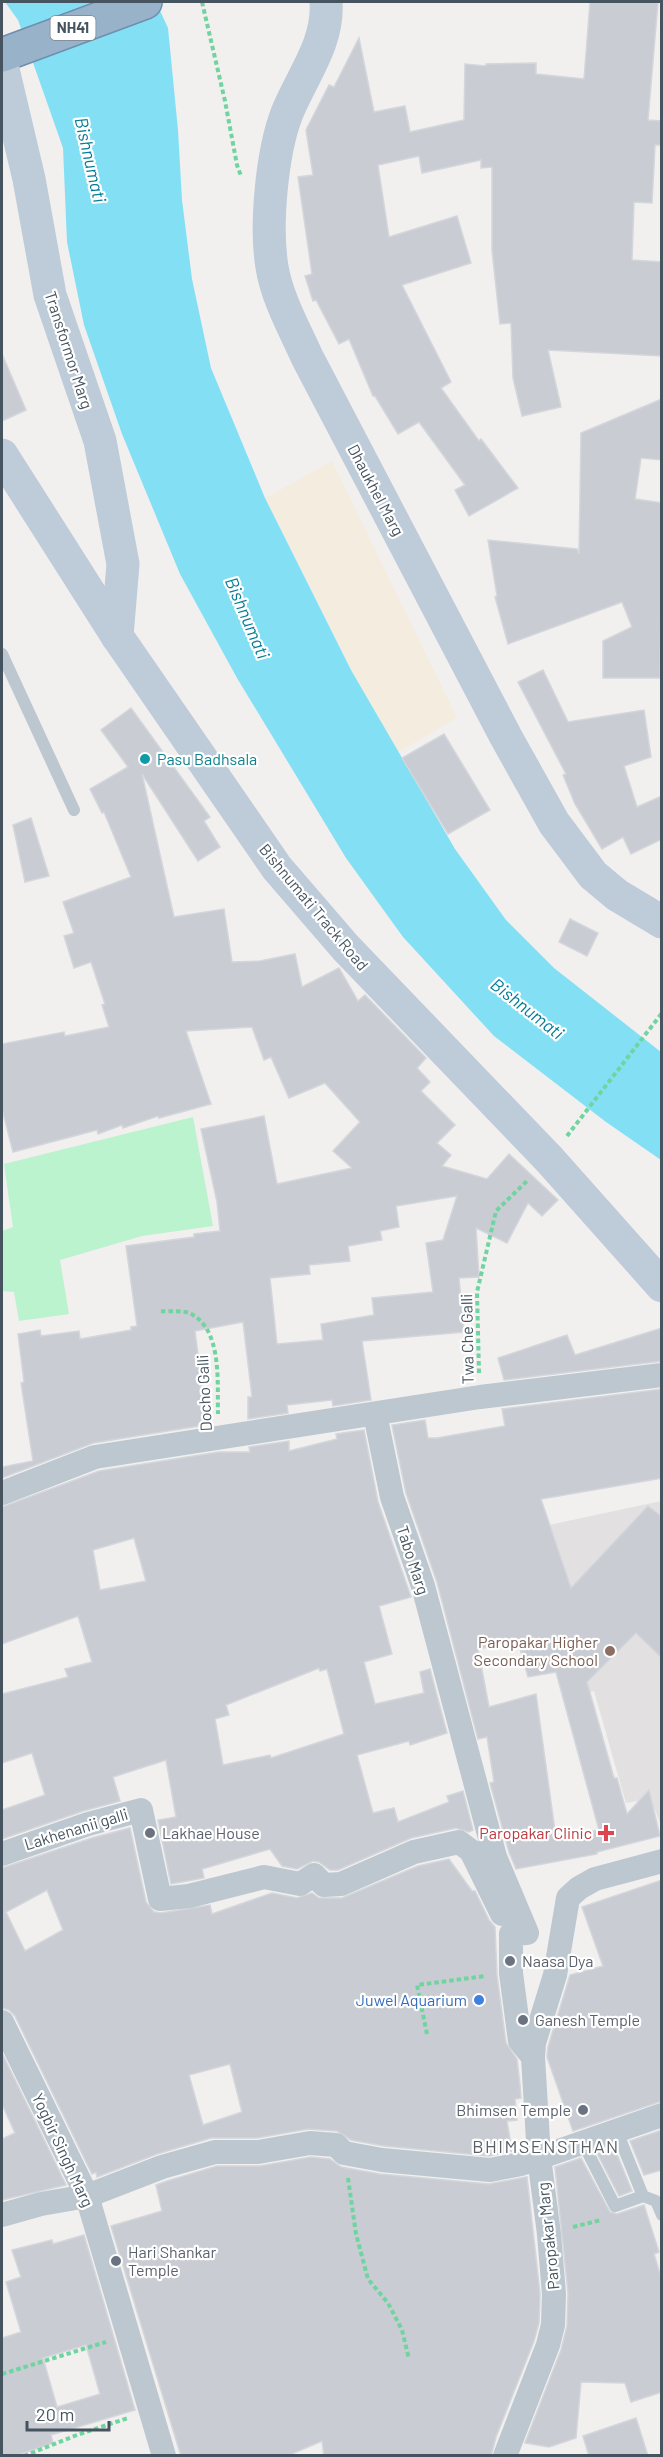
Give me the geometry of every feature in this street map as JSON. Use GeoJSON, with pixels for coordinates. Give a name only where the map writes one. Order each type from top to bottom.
{"type":"FeatureCollection","features":[{"type":"Feature","properties":{"kind":"highway","name":"NH41"},"geometry":{"type":"LineString","coordinates":[[2,55],[145,2]]}},
{"type":"Feature","properties":{"kind":"main road","name":"Dhaukhel Marg"},"geometry":{"type":"LineString","coordinates":[[326,2],[327,13],[315,60],[287,113],[276,159],[268,231],[272,268],[286,311],[312,367],[489,705],[554,823],[593,875],[617,895],[660,919]]}},
{"type":"Feature","properties":{"kind":"main road","name":"Transformor Marg"},"geometry":{"type":"LineString","coordinates":[[2,65],[29,179],[50,295],[100,441],[123,564],[117,636]]}},
{"type":"Feature","properties":{"kind":"main road","name":"Bishnumati Track Road"},"geometry":{"type":"LineString","coordinates":[[4,464],[117,636],[277,868],[346,948],[549,1160],[662,1286]]}},
{"type":"Feature","properties":{"kind":"street"},"geometry":{"type":"LineString","coordinates":[[2,1493],[95,1456],[480,1398],[662,1375]]}},
{"type":"Feature","properties":{"kind":"street","name":"Tabo Marg"},"geometry":{"type":"LineString","coordinates":[[375,1414],[392,1497],[423,1587],[495,1857],[527,1933],[511,1934]]}},
{"type":"Feature","properties":{"kind":"street","name":"Lakhenanii galli"},"geometry":{"type":"LineString","coordinates":[[2,1854],[88,1824],[141,1810],[160,1899],[189,1896],[264,1876],[300,1884],[314,1875],[324,1885],[341,1884],[414,1852],[459,1842],[471,1851],[511,1934]]}},
{"type":"Feature","properties":{"kind":"street","name":"Paropakar Marg"},"geometry":{"type":"LineString","coordinates":[[505,2456],[553,2325],[549,2234],[539,2157],[533,2057],[534,2043],[555,1975],[568,1898],[579,1888],[595,1879],[662,1862]]}},
{"type":"Feature","properties":{"kind":"street"},"geometry":{"type":"LineString","coordinates":[[511,1934],[511,1973],[520,2041],[533,2057]]}},
{"type":"Feature","properties":{"kind":"street","name":"Yogbir Singh Marg"},"geometry":{"type":"LineString","coordinates":[[2,2022],[87,2196],[164,2456]]}},
{"type":"Feature","properties":{"kind":"street"},"geometry":{"type":"LineString","coordinates":[[2,2216],[41,2204],[87,2196],[162,2167],[214,2152],[258,2152],[310,2143],[336,2145],[344,2153],[382,2160],[490,2170],[521,2164],[616,2129],[662,2115]]}},
{"type":"Feature","properties":{"kind":"lane"},"geometry":{"type":"LineString","coordinates":[[2,654],[74,810]]}},
{"type":"Feature","properties":{"kind":"lane"},"geometry":{"type":"LineString","coordinates":[[616,2129],[643,2196]]}},
{"type":"Feature","properties":{"kind":"lane"},"geometry":{"type":"LineString","coordinates":[[582,2141],[615,2206],[643,2196],[656,2201],[662,2215]]}},
{"type":"Feature","properties":{"kind":"path"},"geometry":{"type":"LineString","coordinates":[[202,2],[237,165],[245,185]]}},
{"type":"Feature","properties":{"kind":"path"},"geometry":{"type":"LineString","coordinates":[[574,1126],[662,1013]]}},
{"type":"Feature","properties":{"kind":"path","name":"Twa Che Galli"},"geometry":{"type":"LineString","coordinates":[[480,1398],[477,1292],[496,1211],[549,1160]]}},
{"type":"Feature","properties":{"kind":"path","name":"Docho Galli"},"geometry":{"type":"LineString","coordinates":[[161,1311],[188,1312],[206,1324],[213,1342],[219,1439]]}},
{"type":"Feature","properties":{"kind":"path"},"geometry":{"type":"LineString","coordinates":[[427,2034],[417,1985],[511,1973]]}},
{"type":"Feature","properties":{"kind":"path"},"geometry":{"type":"LineString","coordinates":[[344,2153],[356,2234],[368,2279],[388,2303],[402,2330],[409,2359]]}},
{"type":"Feature","properties":{"kind":"path"},"geometry":{"type":"LineString","coordinates":[[549,2234],[607,2218]]}},
{"type":"Feature","properties":{"kind":"path"},"geometry":{"type":"LineString","coordinates":[[2,2374],[129,2335]]}},
{"type":"Feature","properties":{"kind":"path"},"geometry":{"type":"LineString","coordinates":[[24,2456],[77,2435],[152,2411]]}},
{"type":"Feature","properties":{"kind":"shaded area","name":"Paropakar Higher Secondary School"},"geometry":{"type":"Polygon","coordinates":[[[661,1501],[661,1825],[655,1810],[643,1800],[626,1803],[594,1691],[574,1697],[549,1525],[661,1501]]]}},
{"type":"Feature","properties":{"kind":"green space"},"geometry":{"type":"Polygon","coordinates":[[[193,1117],[213,1226],[142,1236],[60,1260],[69,1314],[19,1321],[14,1292],[2,1291],[2,1231],[13,1227],[4,1164],[193,1117]]]}},
{"type":"Feature","properties":{"kind":"sand"},"geometry":{"type":"Polygon","coordinates":[[[332,461],[457,718],[397,753],[351,670],[265,498],[332,461]]]}},
{"type":"Feature","properties":{"kind":"water","name":"Bishnumati"},"geometry":{"type":"Polygon","coordinates":[[[5,2],[156,2],[168,28],[182,200],[192,279],[211,368],[265,498],[351,670],[455,849],[506,920],[554,968],[661,1052],[661,1160],[606,1122],[494,1036],[403,937],[346,858],[237,678],[180,574],[122,434],[84,325],[67,242],[63,148],[18,20],[5,2]]]}},
{"type":"Feature","properties":{"kind":"building"},"geometry":{"type":"Polygon","coordinates":[[[590,2],[658,2],[648,120],[662,121],[662,145],[655,145],[652,203],[634,202],[632,260],[662,262],[662,356],[548,350],[561,407],[522,416],[513,378],[511,323],[500,324],[492,250],[492,167],[481,168],[481,160],[422,173],[419,156],[378,165],[389,237],[457,216],[471,263],[402,285],[451,382],[441,388],[479,441],[481,439],[518,488],[469,516],[455,490],[465,485],[419,422],[398,434],[373,396],[349,339],[339,344],[316,300],[313,301],[305,276],[312,274],[298,177],[313,175],[306,130],[329,85],[334,87],[359,38],[374,112],[405,106],[410,132],[464,120],[465,64],[486,66],[486,64],[536,63],[536,74],[584,79],[590,2]]]}},
{"type":"Feature","properties":{"kind":"building"},"geometry":{"type":"Polygon","coordinates":[[[2,354],[26,410],[2,421],[2,354]]]}},
{"type":"Feature","properties":{"kind":"building"},"geometry":{"type":"Polygon","coordinates":[[[662,399],[662,460],[641,458],[635,499],[662,503],[660,678],[603,678],[603,641],[632,627],[622,602],[508,644],[495,597],[497,596],[488,540],[577,549],[579,554],[581,433],[662,399]]]}},
{"type":"Feature","properties":{"kind":"building"},"geometry":{"type":"Polygon","coordinates":[[[543,670],[568,722],[644,710],[651,757],[624,766],[637,807],[662,796],[662,839],[631,854],[623,837],[602,849],[575,804],[563,775],[566,774],[518,682],[543,670]]]}},
{"type":"Feature","properties":{"kind":"building"},"geometry":{"type":"Polygon","coordinates":[[[131,708],[210,817],[204,821],[220,847],[198,861],[142,774],[174,917],[224,909],[232,962],[260,961],[295,954],[302,987],[339,968],[358,1001],[365,995],[426,1058],[417,1068],[430,1082],[421,1091],[455,1125],[437,1143],[451,1155],[442,1166],[487,1179],[509,1154],[558,1200],[542,1216],[528,1203],[507,1243],[476,1228],[479,1277],[459,1278],[464,1332],[362,1341],[371,1400],[333,1406],[332,1400],[287,1405],[288,1413],[248,1419],[248,1397],[252,1397],[243,1322],[195,1331],[205,1425],[93,1443],[2,1478],[2,1467],[33,1461],[21,1383],[24,1382],[18,1334],[40,1330],[41,1336],[79,1331],[80,1339],[131,1330],[131,1327],[137,1326],[126,1246],[194,1237],[194,1234],[220,1231],[217,1202],[201,1129],[264,1116],[277,1184],[352,1168],[333,1151],[360,1122],[325,1083],[289,1098],[271,1057],[264,1060],[252,1027],[186,1031],[211,1104],[159,1118],[158,1116],[123,1128],[122,1125],[98,1134],[97,1130],[13,1152],[2,1109],[2,1044],[64,1032],[65,1036],[109,1027],[102,1005],[105,1004],[91,962],[74,968],[64,936],[74,933],[63,902],[131,877],[104,812],[102,813],[90,789],[128,767],[101,730],[131,708]],[[457,1196],[396,1206],[399,1227],[380,1231],[382,1240],[348,1246],[350,1261],[309,1265],[310,1274],[270,1278],[277,1344],[323,1340],[321,1324],[374,1315],[372,1298],[433,1292],[426,1243],[443,1240],[457,1196]]]}},
{"type":"Feature","properties":{"kind":"building"},"geometry":{"type":"Polygon","coordinates":[[[444,734],[490,810],[448,834],[402,758],[444,734]]]}},
{"type":"Feature","properties":{"kind":"building"},"geometry":{"type":"Polygon","coordinates":[[[31,818],[49,876],[25,882],[13,825],[31,818]]]}},
{"type":"Feature","properties":{"kind":"building"},"geometry":{"type":"Polygon","coordinates":[[[570,919],[598,933],[587,956],[559,942],[570,919]]]}},
{"type":"Feature","properties":{"kind":"building"},"geometry":{"type":"Polygon","coordinates":[[[662,1328],[662,1361],[504,1380],[498,1358],[567,1335],[575,1355],[662,1328]]]}},
{"type":"Feature","properties":{"kind":"building"},"geometry":{"type":"Polygon","coordinates":[[[662,1389],[662,1478],[541,1499],[571,1588],[648,1506],[662,1517],[662,1658],[636,1633],[587,1682],[614,1778],[617,1778],[627,1814],[649,1790],[660,1836],[597,1852],[597,1854],[516,1869],[490,1783],[494,1782],[487,1737],[478,1739],[437,1582],[406,1493],[392,1425],[425,1420],[428,1438],[437,1438],[505,1426],[502,1409],[662,1389]],[[518,1641],[478,1649],[489,1707],[536,1694],[556,1838],[599,1830],[556,1672],[528,1677],[518,1641]]]}},
{"type":"Feature","properties":{"kind":"building"},"geometry":{"type":"Polygon","coordinates":[[[364,1430],[378,1502],[411,1597],[379,1606],[392,1654],[364,1662],[375,1704],[424,1693],[420,1672],[430,1669],[447,1733],[410,1745],[409,1741],[357,1755],[373,1813],[394,1808],[398,1822],[449,1802],[447,1796],[463,1791],[473,1830],[469,1832],[456,1828],[411,1838],[338,1870],[330,1870],[319,1862],[313,1861],[297,1869],[282,1866],[270,1849],[202,1869],[204,1878],[171,1884],[158,1820],[176,1817],[166,1760],[113,1777],[120,1801],[83,1811],[2,1839],[2,1810],[45,1795],[32,1753],[2,1763],[2,1694],[68,1677],[65,1669],[92,1662],[78,1616],[2,1644],[2,1507],[99,1471],[219,1452],[250,1452],[249,1447],[289,1441],[289,1451],[337,1439],[336,1434],[364,1430]],[[134,1538],[93,1550],[100,1590],[146,1581],[134,1538]],[[319,1668],[226,1705],[229,1715],[215,1719],[223,1765],[270,1755],[271,1758],[344,1734],[327,1669],[320,1671],[319,1668]]]}},
{"type":"Feature","properties":{"kind":"building"},"geometry":{"type":"Polygon","coordinates":[[[130,1828],[146,1902],[154,1912],[161,1913],[210,1905],[212,1914],[272,1893],[297,1898],[312,1893],[319,1898],[342,1898],[418,1866],[449,1859],[472,1891],[475,1891],[489,1920],[495,1927],[497,1975],[506,2043],[517,2059],[521,2098],[515,2099],[517,2120],[507,2121],[512,2151],[489,2156],[384,2146],[351,2140],[337,2131],[308,2129],[257,2138],[211,2138],[157,2154],[97,2177],[96,2172],[92,2174],[15,2016],[9,2010],[2,2008],[2,1868],[130,1828]],[[47,1890],[6,1912],[25,1951],[63,1930],[47,1890]],[[230,2064],[189,2075],[203,2125],[242,2112],[230,2064]]]}},
{"type":"Feature","properties":{"kind":"building"},"geometry":{"type":"Polygon","coordinates":[[[662,1880],[662,2101],[573,2131],[547,2057],[570,1975],[603,1966],[582,1907],[662,1880]]]}},
{"type":"Feature","properties":{"kind":"building"},"geometry":{"type":"Polygon","coordinates":[[[2,2053],[66,2185],[2,2200],[2,2139],[15,2133],[2,2104],[2,2053]]]}},
{"type":"Feature","properties":{"kind":"building"},"geometry":{"type":"Polygon","coordinates":[[[662,2130],[662,2170],[644,2175],[630,2141],[662,2130]]]}},
{"type":"Feature","properties":{"kind":"building"},"geometry":{"type":"Polygon","coordinates":[[[614,2147],[632,2191],[619,2196],[597,2153],[614,2147]]]}},
{"type":"Feature","properties":{"kind":"building"},"geometry":{"type":"Polygon","coordinates":[[[311,2157],[330,2159],[341,2167],[380,2174],[489,2184],[527,2177],[540,2294],[539,2323],[491,2456],[324,2456],[322,2441],[287,2456],[181,2456],[111,2226],[162,2211],[156,2185],[167,2181],[217,2166],[260,2166],[311,2157]]]}},
{"type":"Feature","properties":{"kind":"building"},"geometry":{"type":"Polygon","coordinates":[[[581,2158],[610,2212],[617,2214],[644,2205],[659,2252],[654,2254],[662,2280],[662,2392],[631,2402],[625,2383],[581,2382],[576,2438],[549,2447],[525,2443],[561,2350],[567,2326],[568,2293],[555,2167],[581,2158]]]}},
{"type":"Feature","properties":{"kind":"building"},"geometry":{"type":"Polygon","coordinates":[[[84,2235],[135,2410],[51,2435],[53,2443],[15,2456],[2,2456],[2,2338],[21,2332],[6,2282],[21,2277],[12,2250],[52,2240],[53,2244],[84,2235]],[[86,2345],[43,2358],[57,2407],[100,2394],[86,2345]]]}},
{"type":"Feature","properties":{"kind":"building"},"geometry":{"type":"Polygon","coordinates":[[[636,2418],[648,2456],[589,2456],[583,2436],[636,2418]]]}},
{"type":"Feature","properties":{"kind":"place","name":"Pasu Badhsala"},"geometry":{"type":"Point","coordinates":[145,759]}},
{"type":"Feature","properties":{"kind":"place","name":"Paropakar Higher Secondary School"},"geometry":{"type":"Point","coordinates":[610,1651]}},
{"type":"Feature","properties":{"kind":"place","name":"Lakhae House"},"geometry":{"type":"Point","coordinates":[150,1833]}},
{"type":"Feature","properties":{"kind":"place","name":"Paropakar Clinic"},"geometry":{"type":"Point","coordinates":[606,1833]}},
{"type":"Feature","properties":{"kind":"place","name":"Naasa Dya"},"geometry":{"type":"Point","coordinates":[510,1961]}},
{"type":"Feature","properties":{"kind":"place","name":"Juwel Aquarium"},"geometry":{"type":"Point","coordinates":[479,2000]}},
{"type":"Feature","properties":{"kind":"place","name":"Ganesh Temple"},"geometry":{"type":"Point","coordinates":[523,2020]}},
{"type":"Feature","properties":{"kind":"place","name":"Bhimsen Temple"},"geometry":{"type":"Point","coordinates":[583,2110]}},
{"type":"Feature","properties":{"kind":"place","name":"Hari Shankar Temple"},"geometry":{"type":"Point","coordinates":[116,2261]}},
{"type":"Feature","properties":{"kind":"district","name":"BHIMSENSTHAN"},"geometry":{"type":"Point","coordinates":[546,2147]}}]}
